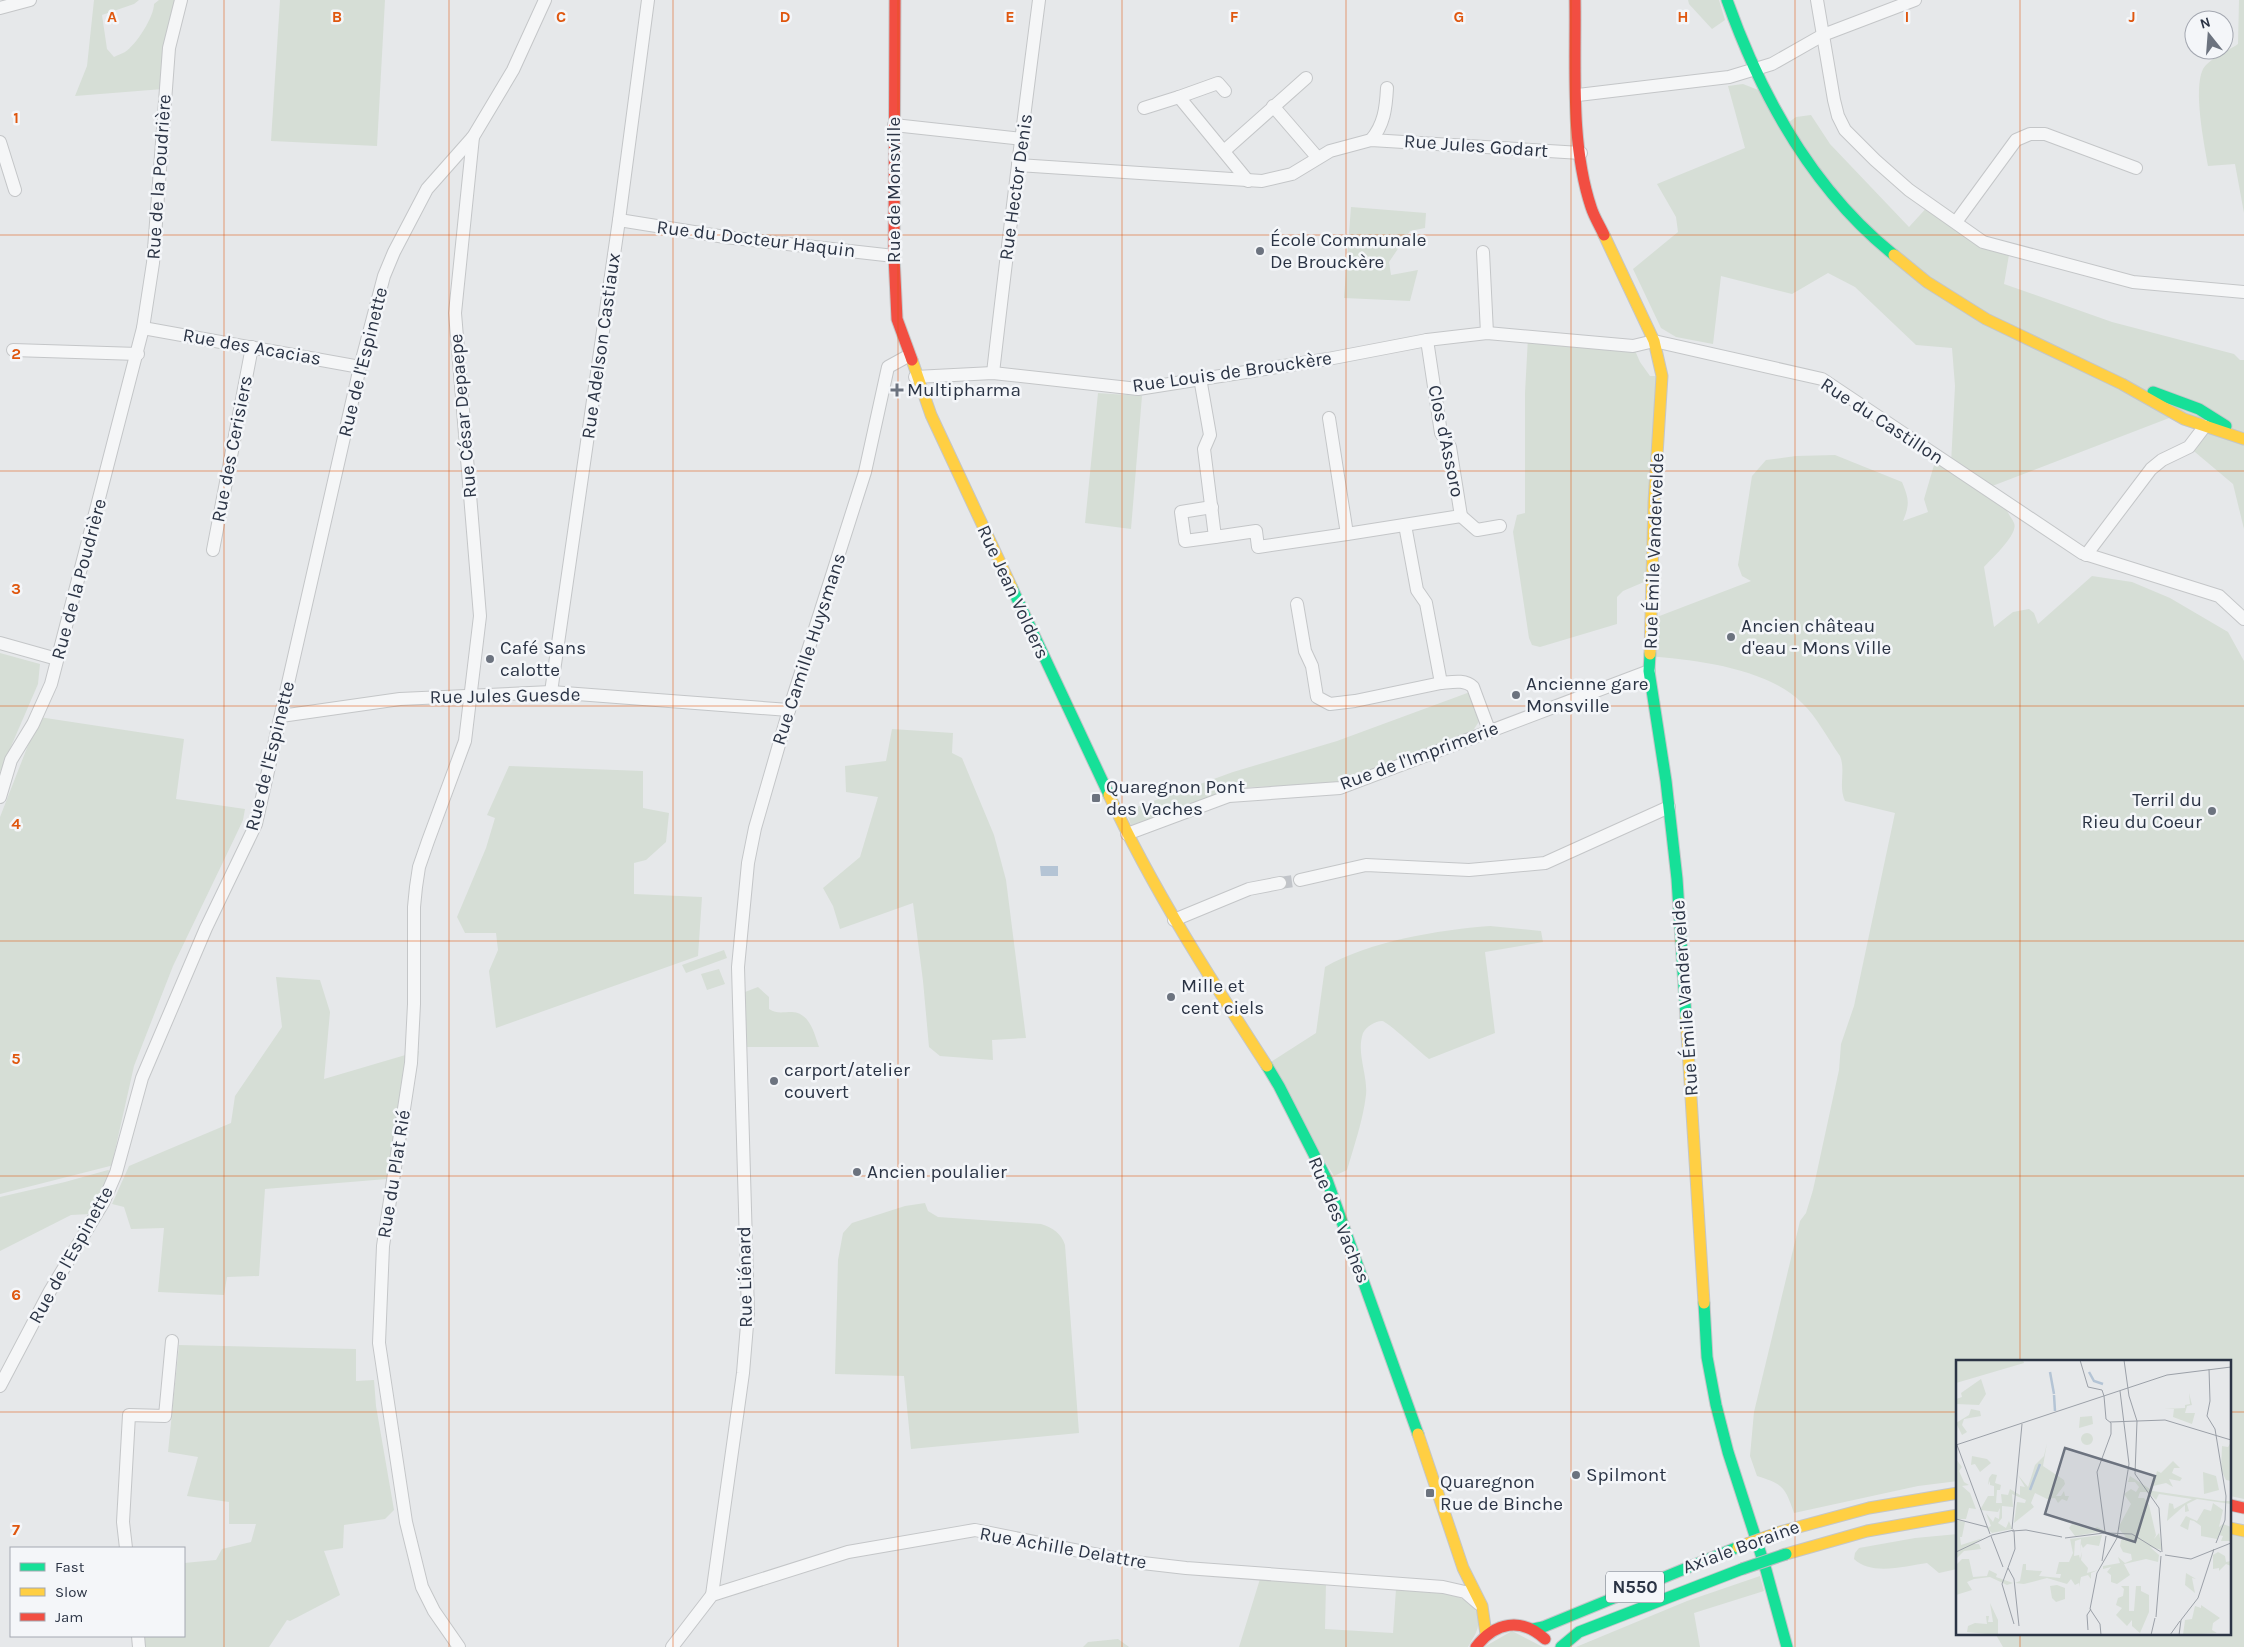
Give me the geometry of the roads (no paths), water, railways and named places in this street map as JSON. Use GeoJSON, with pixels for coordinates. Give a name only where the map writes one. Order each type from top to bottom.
{"type":"FeatureCollection","features":[{"type":"Feature","properties":{"kind":"main road","name":"Rue de Monsville"},"geometry":{"type":"LineString","coordinates":[[895,0],[894,256],[897,319],[915,377]]}},
{"type":"Feature","properties":{"kind":"main road","name":"Rue Émile Vandervelde"},"geometry":{"type":"LineString","coordinates":[[1575,0],[1578,95],[1584,185],[1591,208],[1654,341],[1662,376],[1654,512],[1649,671],[1669,807],[1682,944],[1707,1357],[1724,1440],[1769,1580],[1787,1647]]}},
{"type":"Feature","properties":{"kind":"main road"},"geometry":{"type":"LineString","coordinates":[[1727,0],[1754,69],[1784,125],[1817,176],[1842,206],[1877,240],[1924,279],[1967,308],[2012,332],[2118,382],[2177,415],[2244,439]]}},
{"type":"Feature","properties":{"kind":"main road","name":"Rue Jean Volders"},"geometry":{"type":"LineString","coordinates":[[915,377],[935,424],[1114,806]]}},
{"type":"Feature","properties":{"kind":"main road"},"geometry":{"type":"LineString","coordinates":[[2118,382],[2159,394],[2199,409],[2244,439]]}},
{"type":"Feature","properties":{"kind":"main road","name":"Rue des Vaches"},"geometry":{"type":"LineString","coordinates":[[1114,806],[1127,834],[1174,920],[1279,1086],[1327,1180],[1399,1380],[1463,1568],[1482,1606],[1486,1634]]}},
{"type":"Feature","properties":{"kind":"main road","name":"Axiale Boraine"},"geometry":{"type":"LineString","coordinates":[[1534,1629],[1544,1627],[1642,1584],[1780,1532],[1869,1508],[1956,1493]]}},
{"type":"Feature","properties":{"kind":"main road","name":"Axiale Boraine"},"geometry":{"type":"LineString","coordinates":[[1562,1647],[1579,1632],[1786,1554],[1867,1531],[1956,1515]]}},
{"type":"Feature","properties":{"kind":"main road"},"geometry":{"type":"LineString","coordinates":[[1482,1606],[1511,1624],[1534,1629],[1543,1636],[1551,1647]]}},
{"type":"Feature","properties":{"kind":"main road"},"geometry":{"type":"LineString","coordinates":[[1476,1647],[1486,1634],[1511,1624]]}},
{"type":"Feature","properties":{"kind":"street","name":"Rue de la Poudrière"},"geometry":{"type":"LineString","coordinates":[[0,796],[11,760],[42,707],[58,659],[138,354],[153,263],[169,48],[181,0]]}},
{"type":"Feature","properties":{"kind":"street"},"geometry":{"type":"LineString","coordinates":[[473,137],[513,70],[545,0]]}},
{"type":"Feature","properties":{"kind":"street","name":"Rue Adelson Castiaux"},"geometry":{"type":"LineString","coordinates":[[551,692],[619,220],[648,0]]}},
{"type":"Feature","properties":{"kind":"street","name":"Rue Hector Denis"},"geometry":{"type":"LineString","coordinates":[[993,373],[1040,0]]}},
{"type":"Feature","properties":{"kind":"street"},"geometry":{"type":"LineString","coordinates":[[1817,0],[1834,100],[1845,130],[1891,175],[1983,242],[2133,282],[2244,292]]}},
{"type":"Feature","properties":{"kind":"street"},"geometry":{"type":"LineString","coordinates":[[1578,95],[1729,77],[1780,60],[1823,34],[1915,0]]}},
{"type":"Feature","properties":{"kind":"street"},"geometry":{"type":"LineString","coordinates":[[0,8],[21,1]]}},
{"type":"Feature","properties":{"kind":"street"},"geometry":{"type":"LineString","coordinates":[[1224,151],[1306,78]]}},
{"type":"Feature","properties":{"kind":"street"},"geometry":{"type":"LineString","coordinates":[[1144,108],[1218,83],[1225,91]]}},
{"type":"Feature","properties":{"kind":"street"},"geometry":{"type":"LineString","coordinates":[[1371,140],[1378,132],[1383,119],[1387,88]]}},
{"type":"Feature","properties":{"kind":"street"},"geometry":{"type":"LineString","coordinates":[[1179,97],[1248,181]]}},
{"type":"Feature","properties":{"kind":"street"},"geometry":{"type":"LineString","coordinates":[[1273,106],[1317,158]]}},
{"type":"Feature","properties":{"kind":"street"},"geometry":{"type":"LineString","coordinates":[[894,125],[1023,139]]}},
{"type":"Feature","properties":{"kind":"street"},"geometry":{"type":"LineString","coordinates":[[1956,222],[2016,140],[2030,134],[2046,134],[2136,168]]}},
{"type":"Feature","properties":{"kind":"street","name":"Rue de l'Espinette"},"geometry":{"type":"LineString","coordinates":[[0,1386],[50,1291],[103,1203],[116,1173],[142,1078],[206,928],[256,824],[376,303],[394,252],[427,189],[473,137]]}},
{"type":"Feature","properties":{"kind":"street","name":"Rue César Depaepe"},"geometry":{"type":"LineString","coordinates":[[472,696],[480,616],[455,313],[473,137]]}},
{"type":"Feature","properties":{"kind":"street","name":"Rue Jules Godart"},"geometry":{"type":"LineString","coordinates":[[1018,165],[1248,181],[1277,179],[1305,168],[1330,150],[1371,140],[1581,153]]}},
{"type":"Feature","properties":{"kind":"street"},"geometry":{"type":"LineString","coordinates":[[0,142],[15,190]]}},
{"type":"Feature","properties":{"kind":"street","name":"Rue du Docteur Haquin"},"geometry":{"type":"LineString","coordinates":[[619,220],[725,237],[894,256]]}},
{"type":"Feature","properties":{"kind":"street"},"geometry":{"type":"LineString","coordinates":[[1483,252],[1487,333]]}},
{"type":"Feature","properties":{"kind":"street","name":"Rue des Acacias"},"geometry":{"type":"LineString","coordinates":[[143,328],[360,367]]}},
{"type":"Feature","properties":{"kind":"street","name":"Rue Louis de Brouckère"},"geometry":{"type":"LineString","coordinates":[[915,377],[993,373],[1138,389],[1328,359],[1426,340],[1487,333],[1633,346],[1654,341]]}},
{"type":"Feature","properties":{"kind":"street","name":"Clos d'Assoro"},"geometry":{"type":"LineString","coordinates":[[1216,537],[1256,532],[1258,547],[1461,516],[1450,447],[1440,433],[1426,340]]}},
{"type":"Feature","properties":{"kind":"street","name":"Rue du Castillon"},"geometry":{"type":"LineString","coordinates":[[1654,341],[1822,379],[2086,555],[2219,596],[2242,618]]}},
{"type":"Feature","properties":{"kind":"street","name":"Rue des Cerisiers"},"geometry":{"type":"LineString","coordinates":[[212,550],[252,347]]}},
{"type":"Feature","properties":{"kind":"street"},"geometry":{"type":"LineString","coordinates":[[14,350],[138,354]]}},
{"type":"Feature","properties":{"kind":"street","name":"Rue Camille Huysmans"},"geometry":{"type":"LineString","coordinates":[[739,957],[748,863],[754,828],[789,710],[865,472],[888,367],[908,356]]}},
{"type":"Feature","properties":{"kind":"street"},"geometry":{"type":"LineString","coordinates":[[1200,378],[1210,435],[1204,449],[1212,507],[1216,537],[1185,541],[1181,512],[1212,507]]}},
{"type":"Feature","properties":{"kind":"street"},"geometry":{"type":"LineString","coordinates":[[1329,418],[1348,534]]}},
{"type":"Feature","properties":{"kind":"street"},"geometry":{"type":"LineString","coordinates":[[2086,555],[2151,468],[2162,460],[2189,447],[2205,426]]}},
{"type":"Feature","properties":{"kind":"street"},"geometry":{"type":"LineString","coordinates":[[1461,516],[1477,530],[1500,526]]}},
{"type":"Feature","properties":{"kind":"street"},"geometry":{"type":"LineString","coordinates":[[1405,525],[1416,590],[1426,603],[1441,683]]}},
{"type":"Feature","properties":{"kind":"street"},"geometry":{"type":"LineString","coordinates":[[1297,604],[1305,651],[1312,666],[1317,697],[1323,702],[1330,704],[1355,701],[1441,683],[1457,682],[1469,684],[1473,687],[1489,730]]}},
{"type":"Feature","properties":{"kind":"street"},"geometry":{"type":"LineString","coordinates":[[0,643],[58,659]]}},
{"type":"Feature","properties":{"kind":"street","name":"Rue de l'Imprimerie"},"geometry":{"type":"LineString","coordinates":[[1127,834],[1230,796],[1340,788],[1649,671]]}},
{"type":"Feature","properties":{"kind":"street","name":"Rue Jules Guesde"},"geometry":{"type":"LineString","coordinates":[[281,716],[400,699],[551,692],[789,710]]}},
{"type":"Feature","properties":{"kind":"street","name":"Rue du Plat Rié"},"geometry":{"type":"LineString","coordinates":[[459,1647],[434,1611],[422,1587],[404,1513],[379,1344],[383,1246],[411,1063],[416,887],[419,867],[428,840],[465,741],[472,696]]}},
{"type":"Feature","properties":{"kind":"street"},"geometry":{"type":"LineString","coordinates":[[1300,880],[1366,865],[1469,870],[1545,863],[1669,807]]}},
{"type":"Feature","properties":{"kind":"street"},"geometry":{"type":"LineString","coordinates":[[1174,920],[1249,889],[1280,883]]}},
{"type":"Feature","properties":{"kind":"street","name":"Rue Liénard"},"geometry":{"type":"LineString","coordinates":[[712,1595],[742,1380],[748,1313],[739,957]]}},
{"type":"Feature","properties":{"kind":"street"},"geometry":{"type":"LineString","coordinates":[[126,1547],[123,1522],[129,1415],[166,1416],[172,1341]]}},
{"type":"Feature","properties":{"kind":"street","name":"Rue Achille Delattre"},"geometry":{"type":"LineString","coordinates":[[712,1595],[848,1552],[975,1530],[1134,1562],[1186,1568],[1443,1587],[1465,1592],[1482,1606]]}},
{"type":"Feature","properties":{"kind":"street"},"geometry":{"type":"LineString","coordinates":[[672,1647],[712,1595]]}},
{"type":"Feature","properties":{"kind":"water"},"geometry":{"type":"Polygon","coordinates":[[[1040,866],[1058,866],[1058,876],[1041,876],[1040,866]]]}},
{"type":"Feature","properties":{"kind":"tunnel"},"geometry":{"type":"LineString","coordinates":[[1280,883],[1300,880]]}},
{"type":"Feature","properties":{"kind":"place","name":"École Communale De Brouckère"},"geometry":{"type":"Point","coordinates":[1260,251]}},
{"type":"Feature","properties":{"kind":"place","name":"Multipharma"},"geometry":{"type":"Point","coordinates":[897,390]}},
{"type":"Feature","properties":{"kind":"place","name":"Ancien château d'eau - Mons Ville"},"geometry":{"type":"Point","coordinates":[1731,637]}},
{"type":"Feature","properties":{"kind":"place","name":"Café Sans calotte"},"geometry":{"type":"Point","coordinates":[490,659]}},
{"type":"Feature","properties":{"kind":"place","name":"Ancienne gare Monsville"},"geometry":{"type":"Point","coordinates":[1516,695]}},
{"type":"Feature","properties":{"kind":"place","name":"Quaregnon Pont des Vaches"},"geometry":{"type":"Point","coordinates":[1096,798]}},
{"type":"Feature","properties":{"kind":"place","name":"Terril du Rieu du Coeur"},"geometry":{"type":"Point","coordinates":[2212,811]}},
{"type":"Feature","properties":{"kind":"place","name":"Mille et cent ciels"},"geometry":{"type":"Point","coordinates":[1171,997]}},
{"type":"Feature","properties":{"kind":"place","name":"carport/atelier couvert"},"geometry":{"type":"Point","coordinates":[774,1081]}},
{"type":"Feature","properties":{"kind":"place","name":"Ancien poulalier"},"geometry":{"type":"Point","coordinates":[857,1172]}},
{"type":"Feature","properties":{"kind":"place","name":"Spilmont"},"geometry":{"type":"Point","coordinates":[1576,1475]}},
{"type":"Feature","properties":{"kind":"place","name":"Quaregnon Rue de Binche"},"geometry":{"type":"Point","coordinates":[1430,1493]}}]}
